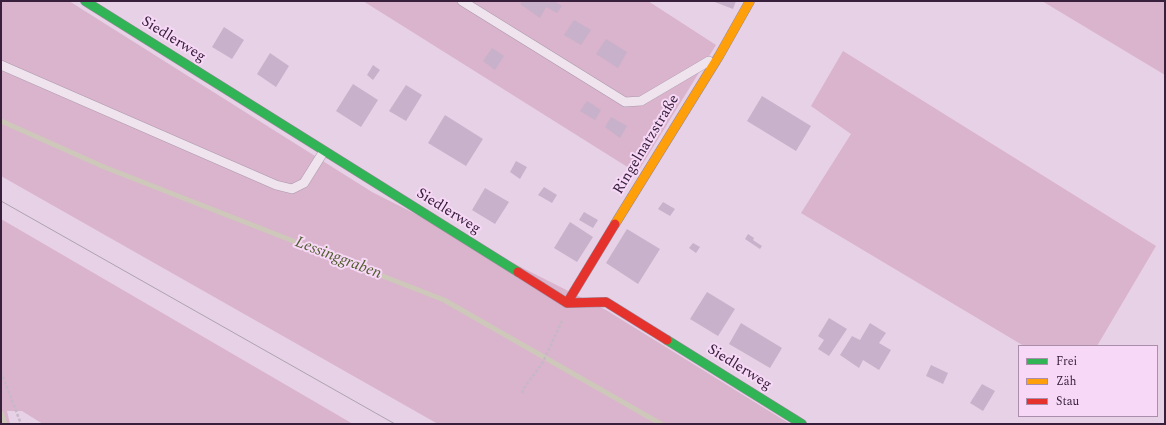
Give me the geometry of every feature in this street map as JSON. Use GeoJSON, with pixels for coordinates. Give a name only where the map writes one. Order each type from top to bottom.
{"type":"FeatureCollection","features":[{"type":"Feature","properties":{"kind":"street","name":"Siedlerweg"},"geometry":{"type":"LineString","coordinates":[[85,1],[567,303],[606,302],[802,424]]}},
{"type":"Feature","properties":{"kind":"street","name":"Ringelnatzstraße"},"geometry":{"type":"LineString","coordinates":[[567,303],[750,1]]}},
{"type":"Feature","properties":{"kind":"lane"},"geometry":{"type":"LineString","coordinates":[[462,1],[625,102],[641,101],[718,56]]}},
{"type":"Feature","properties":{"kind":"lane"},"geometry":{"type":"LineString","coordinates":[[1,64],[269,182],[292,189],[304,183],[324,152]]}},
{"type":"Feature","properties":{"kind":"path"},"geometry":{"type":"LineString","coordinates":[[522,393],[543,362],[560,328],[567,303]]}},
{"type":"Feature","properties":{"kind":"path"},"geometry":{"type":"LineString","coordinates":[[1,372],[21,424]]}},
{"type":"Feature","properties":{"kind":"shaded area"},"geometry":{"type":"Polygon","coordinates":[[[1,1],[69,1],[372,192],[606,310],[790,424],[438,424],[1,176],[1,1]]]}},
{"type":"Feature","properties":{"kind":"shaded area"},"geometry":{"type":"Polygon","coordinates":[[[363,1],[648,1],[716,45],[637,173],[363,1]]]}},
{"type":"Feature","properties":{"kind":"shaded area"},"geometry":{"type":"Polygon","coordinates":[[[1042,1],[1165,1],[1165,75],[1042,1]]]}},
{"type":"Feature","properties":{"kind":"shaded area"},"geometry":{"type":"Polygon","coordinates":[[[843,51],[1156,246],[1098,345],[1022,345],[801,213],[851,134],[811,106],[843,51]]]}},
{"type":"Feature","properties":{"kind":"shaded area"},"geometry":{"type":"Polygon","coordinates":[[[1,219],[353,424],[43,424],[22,411],[7,411],[10,424],[1,424],[1,219]]]}},
{"type":"Feature","properties":{"kind":"building"},"geometry":{"type":"Polygon","coordinates":[[[523,1],[546,1],[549,3],[550,1],[554,1],[562,6],[557,13],[546,7],[540,18],[520,4],[523,1]]]}},
{"type":"Feature","properties":{"kind":"building"},"geometry":{"type":"Polygon","coordinates":[[[712,1],[736,1],[733,9],[712,1]]]}},
{"type":"Feature","properties":{"kind":"building"},"geometry":{"type":"Polygon","coordinates":[[[574,20],[591,30],[581,45],[564,35],[574,20]]]}},
{"type":"Feature","properties":{"kind":"building"},"geometry":{"type":"Polygon","coordinates":[[[224,27],[244,40],[232,59],[212,47],[224,27]]]}},
{"type":"Feature","properties":{"kind":"building"},"geometry":{"type":"Polygon","coordinates":[[[606,39],[627,52],[618,68],[596,54],[606,39]]]}},
{"type":"Feature","properties":{"kind":"building"},"geometry":{"type":"Polygon","coordinates":[[[492,48],[504,56],[495,70],[483,61],[492,48]]]}},
{"type":"Feature","properties":{"kind":"building"},"geometry":{"type":"Polygon","coordinates":[[[270,53],[289,66],[276,87],[257,74],[270,53]]]}},
{"type":"Feature","properties":{"kind":"building"},"geometry":{"type":"Polygon","coordinates":[[[373,65],[380,70],[373,80],[367,75],[373,65]]]}},
{"type":"Feature","properties":{"kind":"building"},"geometry":{"type":"Polygon","coordinates":[[[353,84],[378,100],[361,127],[336,111],[353,84]]]}},
{"type":"Feature","properties":{"kind":"building"},"geometry":{"type":"Polygon","coordinates":[[[406,85],[422,95],[406,121],[389,111],[406,85]]]}},
{"type":"Feature","properties":{"kind":"building"},"geometry":{"type":"Polygon","coordinates":[[[762,96],[811,126],[796,151],[747,121],[762,96]]]}},
{"type":"Feature","properties":{"kind":"building"},"geometry":{"type":"Polygon","coordinates":[[[587,101],[601,110],[595,120],[580,111],[587,101]]]}},
{"type":"Feature","properties":{"kind":"building"},"geometry":{"type":"Polygon","coordinates":[[[445,115],[483,139],[466,166],[428,143],[445,115]]]}},
{"type":"Feature","properties":{"kind":"building"},"geometry":{"type":"Polygon","coordinates":[[[611,117],[627,126],[620,138],[605,127],[611,117]]]}},
{"type":"Feature","properties":{"kind":"building"},"geometry":{"type":"Polygon","coordinates":[[[516,161],[527,167],[520,179],[510,172],[516,161]]]}},
{"type":"Feature","properties":{"kind":"building"},"geometry":{"type":"Polygon","coordinates":[[[544,187],[557,195],[552,203],[538,195],[544,187]]]}},
{"type":"Feature","properties":{"kind":"building"},"geometry":{"type":"Polygon","coordinates":[[[485,188],[509,202],[495,224],[472,210],[485,188]]]}},
{"type":"Feature","properties":{"kind":"building"},"geometry":{"type":"Polygon","coordinates":[[[663,202],[675,209],[670,216],[658,209],[663,202]]]}},
{"type":"Feature","properties":{"kind":"building"},"geometry":{"type":"Polygon","coordinates":[[[584,212],[598,220],[593,228],[579,220],[584,212]]]}},
{"type":"Feature","properties":{"kind":"building"},"geometry":{"type":"Polygon","coordinates":[[[570,222],[593,237],[577,262],[554,248],[570,222]]]}},
{"type":"Feature","properties":{"kind":"building"},"geometry":{"type":"Polygon","coordinates":[[[627,229],[660,249],[638,284],[606,263],[627,229]]]}},
{"type":"Feature","properties":{"kind":"building"},"geometry":{"type":"Polygon","coordinates":[[[748,234],[754,238],[753,240],[762,246],[760,249],[745,239],[748,234]]]}},
{"type":"Feature","properties":{"kind":"building"},"geometry":{"type":"Polygon","coordinates":[[[693,243],[700,247],[696,253],[689,248],[693,243]]]}},
{"type":"Feature","properties":{"kind":"building"},"geometry":{"type":"Polygon","coordinates":[[[707,292],[735,309],[718,336],[690,319],[707,292]]]}},
{"type":"Feature","properties":{"kind":"building"},"geometry":{"type":"Polygon","coordinates":[[[829,318],[847,329],[829,356],[818,349],[824,340],[818,336],[829,318]]]}},
{"type":"Feature","properties":{"kind":"building"},"geometry":{"type":"Polygon","coordinates":[[[741,323],[782,348],[770,368],[729,344],[741,323]]]}},
{"type":"Feature","properties":{"kind":"building"},"geometry":{"type":"Polygon","coordinates":[[[870,323],[886,333],[879,343],[891,350],[879,370],[863,360],[859,368],[840,355],[852,336],[860,340],[870,323]]]}},
{"type":"Feature","properties":{"kind":"building"},"geometry":{"type":"Polygon","coordinates":[[[931,365],[948,373],[943,384],[926,376],[931,365]]]}},
{"type":"Feature","properties":{"kind":"building"},"geometry":{"type":"Polygon","coordinates":[[[982,384],[995,391],[983,411],[970,403],[982,384]]]}},
{"type":"Feature","properties":{"kind":"waterway","name":"Lessinggraben"},"geometry":{"type":"LineString","coordinates":[[1,121],[104,167],[444,300],[661,424]]}},
{"type":"Feature","properties":{"kind":"waterway"},"geometry":{"type":"LineString","coordinates":[[1,413],[5,424]]}},
{"type":"Feature","properties":{"kind":"tram line"},"geometry":{"type":"LineString","coordinates":[[1,201],[395,424]]}},
{"type":"Feature","properties":{"kind":"traffic: fast"},"geometry":{"type":"LineString","coordinates":[[85,1],[518,272]]}},
{"type":"Feature","properties":{"kind":"traffic: fast"},"geometry":{"type":"LineString","coordinates":[[667,340],[802,424]]}},
{"type":"Feature","properties":{"kind":"traffic: slow"},"geometry":{"type":"LineString","coordinates":[[615,224],[719,56],[750,1]]}},
{"type":"Feature","properties":{"kind":"traffic: jam"},"geometry":{"type":"LineString","coordinates":[[567,303],[615,224]]}},
{"type":"Feature","properties":{"kind":"traffic: jam"},"geometry":{"type":"LineString","coordinates":[[518,272],[567,303],[606,302],[667,340]]}}]}
